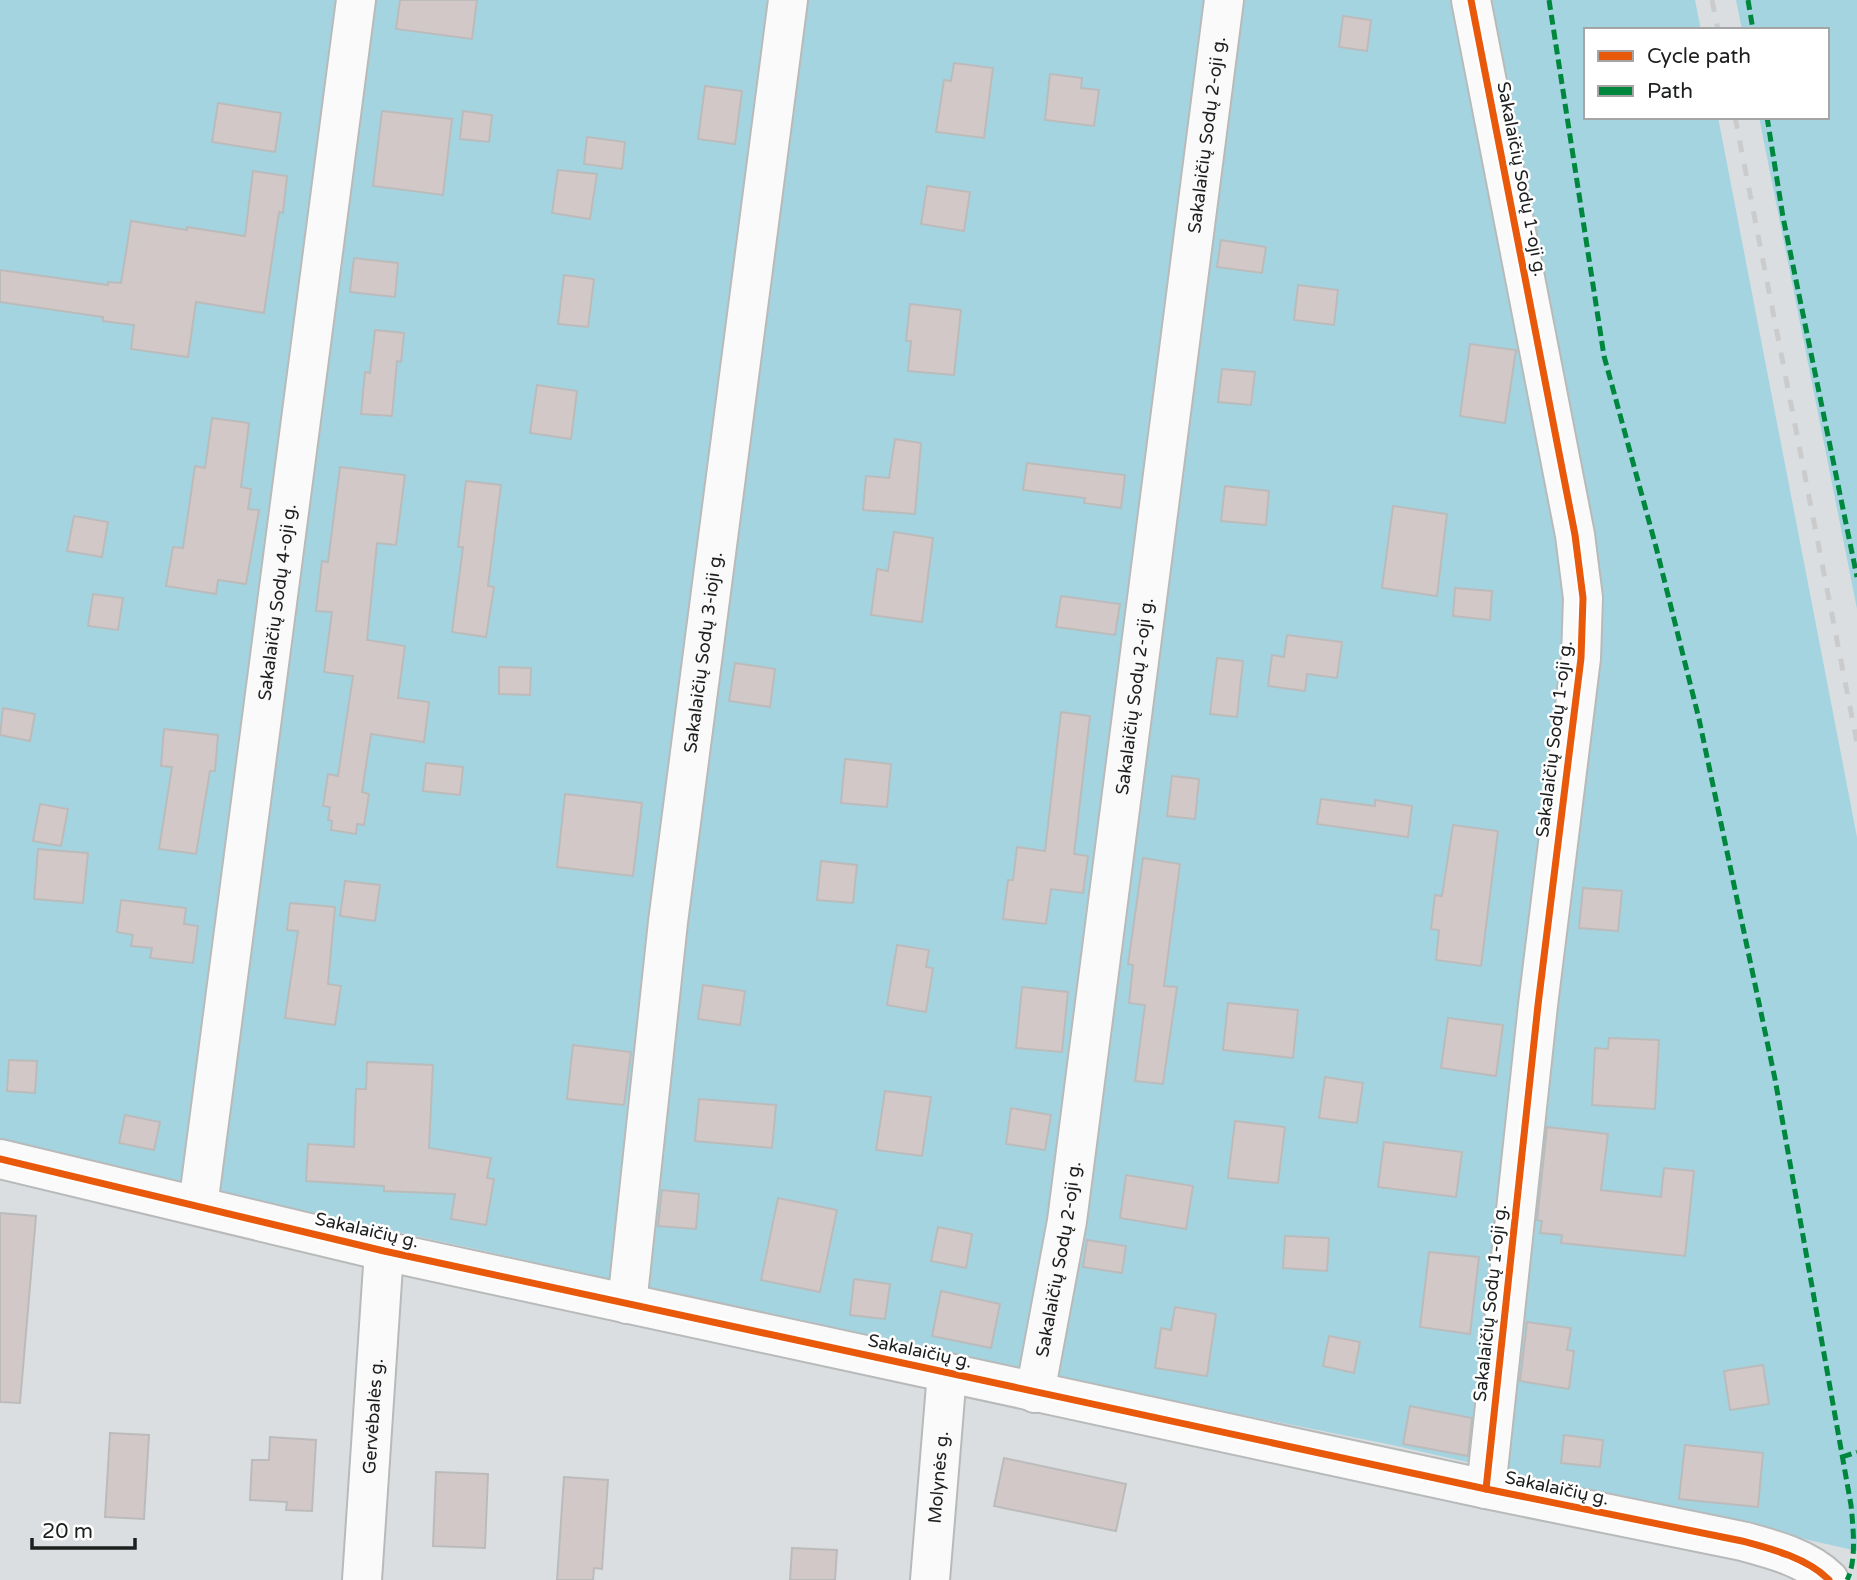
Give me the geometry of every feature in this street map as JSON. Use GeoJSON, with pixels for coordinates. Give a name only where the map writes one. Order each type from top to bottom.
{"type":"FeatureCollection","features":[{"type":"Feature","properties":{"kind":"street","name":"Sakalaičių Sodų 4-oji g."},"geometry":{"type":"LineString","coordinates":[[198,1206],[356,0]]}},
{"type":"Feature","properties":{"kind":"street","name":"Sakalaičių Sodų 3-ioji g."},"geometry":{"type":"LineString","coordinates":[[627,1304],[668,922],[788,0]]}},
{"type":"Feature","properties":{"kind":"street","name":"Sakalaičių Sodų 2-oji g."},"geometry":{"type":"LineString","coordinates":[[1035,1393],[1067,1221],[1224,0]]}},
{"type":"Feature","properties":{"kind":"street","name":"Sakalaičių Sodų 1-oji g."},"geometry":{"type":"LineString","coordinates":[[1471,0],[1575,535],[1583,598],[1581,658],[1538,1004],[1486,1489]]}},
{"type":"Feature","properties":{"kind":"street","name":"Sakalaičių g."},"geometry":{"type":"LineString","coordinates":[[0,1159],[384,1251],[1035,1393],[1742,1541],[1780,1552],[1822,1573],[1829,1580]]}},
{"type":"Feature","properties":{"kind":"street","name":"Gervėbalės g."},"geometry":{"type":"LineString","coordinates":[[362,1580],[384,1251]]}},
{"type":"Feature","properties":{"kind":"street","name":"Molynės g."},"geometry":{"type":"LineString","coordinates":[[930,1580],[947,1373]]}},
{"type":"Feature","properties":{"kind":"shaded area"},"geometry":{"type":"Polygon","coordinates":[[[0,0],[1695,0],[1701,28],[1584,28],[1584,119],[1718,119],[1857,837],[1857,1551],[1392,1445],[1063,1379],[0,1144],[0,0]]]}},
{"type":"Feature","properties":{"kind":"shaded area"},"geometry":{"type":"Polygon","coordinates":[[[1736,0],[1857,0],[1857,609],[1759,119],[1829,119],[1829,28],[1742,28],[1736,0]]]}},
{"type":"Feature","properties":{"kind":"building"},"geometry":{"type":"Polygon","coordinates":[[[400,0],[477,0],[472,39],[396,29],[400,0]]]}},
{"type":"Feature","properties":{"kind":"building"},"geometry":{"type":"Polygon","coordinates":[[[1343,16],[1371,20],[1367,51],[1339,47],[1343,16]]]}},
{"type":"Feature","properties":{"kind":"building"},"geometry":{"type":"Polygon","coordinates":[[[954,63],[993,68],[984,138],[936,132],[944,80],[951,81],[954,63]]]}},
{"type":"Feature","properties":{"kind":"building"},"geometry":{"type":"Polygon","coordinates":[[[1050,74],[1082,78],[1081,88],[1099,90],[1094,126],[1045,120],[1050,74]]]}},
{"type":"Feature","properties":{"kind":"building"},"geometry":{"type":"Polygon","coordinates":[[[705,86],[742,91],[735,144],[698,139],[705,86]]]}},
{"type":"Feature","properties":{"kind":"building"},"geometry":{"type":"Polygon","coordinates":[[[218,103],[281,113],[275,152],[212,142],[218,103]]]}},
{"type":"Feature","properties":{"kind":"building"},"geometry":{"type":"Polygon","coordinates":[[[382,111],[452,119],[443,195],[373,186],[382,111]]]}},
{"type":"Feature","properties":{"kind":"building"},"geometry":{"type":"Polygon","coordinates":[[[463,111],[492,115],[489,142],[460,139],[463,111]]]}},
{"type":"Feature","properties":{"kind":"building"},"geometry":{"type":"Polygon","coordinates":[[[587,137],[625,142],[622,169],[584,164],[587,137]]]}},
{"type":"Feature","properties":{"kind":"building"},"geometry":{"type":"Polygon","coordinates":[[[558,170],[597,174],[590,219],[552,213],[558,170]]]}},
{"type":"Feature","properties":{"kind":"building"},"geometry":{"type":"Polygon","coordinates":[[[253,171],[287,176],[283,213],[279,212],[264,313],[196,302],[188,357],[131,349],[134,325],[103,321],[103,317],[0,302],[0,270],[108,285],[108,282],[121,283],[131,221],[245,236],[253,171]]]}},
{"type":"Feature","properties":{"kind":"building"},"geometry":{"type":"Polygon","coordinates":[[[927,186],[970,192],[964,231],[921,224],[927,186]]]}},
{"type":"Feature","properties":{"kind":"building"},"geometry":{"type":"Polygon","coordinates":[[[1221,240],[1266,247],[1262,273],[1217,267],[1221,240]]]}},
{"type":"Feature","properties":{"kind":"building"},"geometry":{"type":"Polygon","coordinates":[[[354,258],[398,263],[395,297],[350,292],[354,258]]]}},
{"type":"Feature","properties":{"kind":"building"},"geometry":{"type":"Polygon","coordinates":[[[564,275],[594,279],[588,327],[558,324],[564,275]]]}},
{"type":"Feature","properties":{"kind":"building"},"geometry":{"type":"Polygon","coordinates":[[[1298,285],[1338,290],[1334,325],[1294,320],[1298,285]]]}},
{"type":"Feature","properties":{"kind":"building"},"geometry":{"type":"Polygon","coordinates":[[[910,304],[961,310],[954,375],[908,371],[911,341],[906,341],[910,304]]]}},
{"type":"Feature","properties":{"kind":"building"},"geometry":{"type":"Polygon","coordinates":[[[375,330],[404,333],[401,362],[397,361],[392,416],[361,414],[365,372],[370,373],[375,330]]]}},
{"type":"Feature","properties":{"kind":"building"},"geometry":{"type":"Polygon","coordinates":[[[1470,344],[1516,350],[1505,423],[1460,416],[1470,344]]]}},
{"type":"Feature","properties":{"kind":"building"},"geometry":{"type":"Polygon","coordinates":[[[1222,369],[1255,372],[1251,405],[1218,402],[1222,369]]]}},
{"type":"Feature","properties":{"kind":"building"},"geometry":{"type":"Polygon","coordinates":[[[537,385],[577,391],[571,439],[530,433],[537,385]]]}},
{"type":"Feature","properties":{"kind":"building"},"geometry":{"type":"Polygon","coordinates":[[[212,418],[249,423],[241,487],[251,489],[248,509],[259,510],[246,584],[218,580],[216,594],[166,586],[173,547],[183,548],[195,466],[205,468],[212,418]]]}},
{"type":"Feature","properties":{"kind":"building"},"geometry":{"type":"Polygon","coordinates":[[[895,439],[921,443],[915,514],[863,510],[866,476],[889,478],[895,439]]]}},
{"type":"Feature","properties":{"kind":"building"},"geometry":{"type":"Polygon","coordinates":[[[1027,463],[1125,475],[1121,508],[1084,503],[1085,498],[1023,490],[1027,463]]]}},
{"type":"Feature","properties":{"kind":"building"},"geometry":{"type":"Polygon","coordinates":[[[340,467],[405,475],[396,545],[377,543],[367,640],[405,646],[398,698],[429,702],[424,742],[371,734],[362,792],[369,794],[364,825],[357,824],[356,834],[331,830],[332,821],[328,820],[330,807],[323,806],[328,774],[338,776],[353,676],[324,672],[332,612],[316,611],[322,561],[328,562],[340,467]]]}},
{"type":"Feature","properties":{"kind":"building"},"geometry":{"type":"Polygon","coordinates":[[[466,481],[501,485],[488,586],[494,587],[486,637],[452,632],[463,547],[458,547],[466,481]]]}},
{"type":"Feature","properties":{"kind":"building"},"geometry":{"type":"Polygon","coordinates":[[[1225,486],[1269,491],[1266,525],[1221,521],[1225,486]]]}},
{"type":"Feature","properties":{"kind":"building"},"geometry":{"type":"Polygon","coordinates":[[[1393,506],[1447,514],[1437,596],[1382,588],[1393,506]]]}},
{"type":"Feature","properties":{"kind":"building"},"geometry":{"type":"Polygon","coordinates":[[[74,516],[108,522],[102,557],[67,551],[74,516]]]}},
{"type":"Feature","properties":{"kind":"building"},"geometry":{"type":"Polygon","coordinates":[[[894,532],[933,538],[922,622],[871,615],[877,569],[888,571],[894,532]]]}},
{"type":"Feature","properties":{"kind":"building"},"geometry":{"type":"Polygon","coordinates":[[[1455,588],[1492,591],[1490,620],[1453,616],[1455,588]]]}},
{"type":"Feature","properties":{"kind":"building"},"geometry":{"type":"Polygon","coordinates":[[[93,594],[123,598],[118,630],[88,626],[93,594]]]}},
{"type":"Feature","properties":{"kind":"building"},"geometry":{"type":"Polygon","coordinates":[[[1061,596],[1120,604],[1115,635],[1056,627],[1061,596]]]}},
{"type":"Feature","properties":{"kind":"building"},"geometry":{"type":"Polygon","coordinates":[[[1287,635],[1342,642],[1337,678],[1307,674],[1305,691],[1268,686],[1272,655],[1284,657],[1287,635]]]}},
{"type":"Feature","properties":{"kind":"building"},"geometry":{"type":"Polygon","coordinates":[[[1217,658],[1243,661],[1237,717],[1210,714],[1217,658]]]}},
{"type":"Feature","properties":{"kind":"building"},"geometry":{"type":"Polygon","coordinates":[[[735,663],[775,669],[770,707],[729,701],[735,663]]]}},
{"type":"Feature","properties":{"kind":"building"},"geometry":{"type":"Polygon","coordinates":[[[499,667],[531,668],[530,695],[499,694],[499,667]]]}},
{"type":"Feature","properties":{"kind":"building"},"geometry":{"type":"Polygon","coordinates":[[[3,708],[35,714],[30,741],[0,735],[3,708]]]}},
{"type":"Feature","properties":{"kind":"building"},"geometry":{"type":"Polygon","coordinates":[[[1061,712],[1090,716],[1074,854],[1088,856],[1083,893],[1051,889],[1046,924],[1003,919],[1008,880],[1013,880],[1017,847],[1045,851],[1061,712]]]}},
{"type":"Feature","properties":{"kind":"building"},"geometry":{"type":"Polygon","coordinates":[[[164,729],[218,735],[215,771],[210,771],[196,854],[159,849],[172,767],[161,766],[164,729]]]}},
{"type":"Feature","properties":{"kind":"building"},"geometry":{"type":"Polygon","coordinates":[[[845,759],[891,764],[887,807],[841,803],[845,759]]]}},
{"type":"Feature","properties":{"kind":"building"},"geometry":{"type":"Polygon","coordinates":[[[426,763],[463,767],[460,795],[423,791],[426,763]]]}},
{"type":"Feature","properties":{"kind":"building"},"geometry":{"type":"Polygon","coordinates":[[[1172,776],[1199,779],[1195,819],[1167,816],[1172,776]]]}},
{"type":"Feature","properties":{"kind":"building"},"geometry":{"type":"Polygon","coordinates":[[[565,794],[642,803],[633,876],[557,867],[565,794]]]}},
{"type":"Feature","properties":{"kind":"building"},"geometry":{"type":"Polygon","coordinates":[[[1321,799],[1375,806],[1375,800],[1412,806],[1408,837],[1317,824],[1321,799]]]}},
{"type":"Feature","properties":{"kind":"building"},"geometry":{"type":"Polygon","coordinates":[[[40,804],[68,809],[61,846],[33,841],[40,804]]]}},
{"type":"Feature","properties":{"kind":"building"},"geometry":{"type":"Polygon","coordinates":[[[1453,825],[1498,831],[1481,966],[1436,960],[1439,930],[1431,929],[1435,895],[1442,896],[1453,825]]]}},
{"type":"Feature","properties":{"kind":"building"},"geometry":{"type":"Polygon","coordinates":[[[38,849],[88,853],[83,903],[34,899],[38,849]]]}},
{"type":"Feature","properties":{"kind":"building"},"geometry":{"type":"Polygon","coordinates":[[[1143,858],[1180,864],[1164,986],[1177,987],[1163,1084],[1135,1081],[1145,1005],[1129,1003],[1133,965],[1128,964],[1143,858]]]}},
{"type":"Feature","properties":{"kind":"building"},"geometry":{"type":"Polygon","coordinates":[[[821,861],[857,865],[853,903],[817,900],[821,861]]]}},
{"type":"Feature","properties":{"kind":"building"},"geometry":{"type":"Polygon","coordinates":[[[345,881],[380,885],[375,921],[340,916],[345,881]]]}},
{"type":"Feature","properties":{"kind":"building"},"geometry":{"type":"Polygon","coordinates":[[[1583,888],[1622,891],[1618,931],[1579,928],[1583,888]]]}},
{"type":"Feature","properties":{"kind":"building"},"geometry":{"type":"Polygon","coordinates":[[[121,900],[186,908],[184,924],[198,926],[193,963],[150,958],[152,948],[131,946],[133,935],[117,932],[121,900]]]}},
{"type":"Feature","properties":{"kind":"building"},"geometry":{"type":"Polygon","coordinates":[[[290,903],[335,907],[328,984],[341,986],[335,1025],[285,1018],[298,931],[287,930],[290,903]]]}},
{"type":"Feature","properties":{"kind":"building"},"geometry":{"type":"Polygon","coordinates":[[[897,945],[929,950],[926,967],[933,968],[926,1012],[887,1005],[897,945]]]}},
{"type":"Feature","properties":{"kind":"building"},"geometry":{"type":"Polygon","coordinates":[[[703,985],[745,991],[740,1025],[698,1019],[703,985]]]}},
{"type":"Feature","properties":{"kind":"building"},"geometry":{"type":"Polygon","coordinates":[[[1022,987],[1068,992],[1062,1052],[1016,1048],[1022,987]]]}},
{"type":"Feature","properties":{"kind":"building"},"geometry":{"type":"Polygon","coordinates":[[[1228,1003],[1298,1010],[1293,1058],[1223,1050],[1228,1003]]]}},
{"type":"Feature","properties":{"kind":"building"},"geometry":{"type":"Polygon","coordinates":[[[1448,1018],[1503,1025],[1496,1076],[1441,1068],[1448,1018]]]}},
{"type":"Feature","properties":{"kind":"building"},"geometry":{"type":"Polygon","coordinates":[[[1609,1038],[1659,1040],[1655,1109],[1592,1105],[1595,1048],[1608,1049],[1609,1038]]]}},
{"type":"Feature","properties":{"kind":"building"},"geometry":{"type":"Polygon","coordinates":[[[573,1045],[631,1052],[624,1105],[567,1099],[573,1045]]]}},
{"type":"Feature","properties":{"kind":"building"},"geometry":{"type":"Polygon","coordinates":[[[9,1060],[37,1061],[35,1093],[7,1091],[9,1060]]]}},
{"type":"Feature","properties":{"kind":"building"},"geometry":{"type":"Polygon","coordinates":[[[367,1062],[433,1065],[429,1148],[491,1158],[487,1178],[494,1179],[486,1225],[451,1219],[455,1194],[384,1191],[384,1186],[306,1181],[308,1144],[354,1147],[356,1089],[366,1089],[367,1062]]]}},
{"type":"Feature","properties":{"kind":"building"},"geometry":{"type":"Polygon","coordinates":[[[1325,1077],[1363,1083],[1357,1123],[1319,1118],[1325,1077]]]}},
{"type":"Feature","properties":{"kind":"building"},"geometry":{"type":"Polygon","coordinates":[[[885,1091],[931,1097],[922,1156],[876,1150],[885,1091]]]}},
{"type":"Feature","properties":{"kind":"building"},"geometry":{"type":"Polygon","coordinates":[[[699,1099],[776,1105],[772,1148],[695,1141],[699,1099]]]}},
{"type":"Feature","properties":{"kind":"building"},"geometry":{"type":"Polygon","coordinates":[[[1011,1108],[1051,1115],[1045,1150],[1006,1144],[1011,1108]]]}},
{"type":"Feature","properties":{"kind":"building"},"geometry":{"type":"Polygon","coordinates":[[[125,1115],[160,1122],[154,1150],[119,1143],[125,1115]]]}},
{"type":"Feature","properties":{"kind":"building"},"geometry":{"type":"Polygon","coordinates":[[[1235,1121],[1285,1127],[1278,1183],[1228,1178],[1235,1121]]]}},
{"type":"Feature","properties":{"kind":"building"},"geometry":{"type":"Polygon","coordinates":[[[1547,1127],[1608,1134],[1601,1190],[1661,1197],[1664,1168],[1694,1171],[1685,1256],[1561,1243],[1562,1235],[1540,1233],[1542,1221],[1537,1220],[1547,1127]]]}},
{"type":"Feature","properties":{"kind":"building"},"geometry":{"type":"Polygon","coordinates":[[[1384,1142],[1462,1152],[1456,1197],[1378,1187],[1384,1142]]]}},
{"type":"Feature","properties":{"kind":"building"},"geometry":{"type":"Polygon","coordinates":[[[1126,1175],[1193,1186],[1186,1229],[1120,1218],[1126,1175]]]}},
{"type":"Feature","properties":{"kind":"building"},"geometry":{"type":"Polygon","coordinates":[[[662,1190],[699,1194],[696,1229],[658,1226],[662,1190]]]}},
{"type":"Feature","properties":{"kind":"building"},"geometry":{"type":"Polygon","coordinates":[[[778,1198],[837,1210],[820,1292],[761,1280],[778,1198]]]}},
{"type":"Feature","properties":{"kind":"building"},"geometry":{"type":"Polygon","coordinates":[[[0,1213],[36,1216],[20,1403],[0,1402],[0,1213]]]}},
{"type":"Feature","properties":{"kind":"building"},"geometry":{"type":"Polygon","coordinates":[[[938,1227],[972,1234],[966,1268],[931,1261],[938,1227]]]}},
{"type":"Feature","properties":{"kind":"building"},"geometry":{"type":"Polygon","coordinates":[[[1285,1236],[1329,1238],[1327,1271],[1283,1268],[1285,1236]]]}},
{"type":"Feature","properties":{"kind":"building"},"geometry":{"type":"Polygon","coordinates":[[[1087,1240],[1126,1246],[1122,1273],[1083,1267],[1087,1240]]]}},
{"type":"Feature","properties":{"kind":"building"},"geometry":{"type":"Polygon","coordinates":[[[1429,1252],[1479,1257],[1470,1334],[1420,1327],[1429,1252]]]}},
{"type":"Feature","properties":{"kind":"building"},"geometry":{"type":"Polygon","coordinates":[[[854,1279],[890,1284],[885,1319],[850,1315],[854,1279]]]}},
{"type":"Feature","properties":{"kind":"building"},"geometry":{"type":"Polygon","coordinates":[[[941,1291],[1000,1304],[991,1348],[932,1336],[941,1291]]]}},
{"type":"Feature","properties":{"kind":"building"},"geometry":{"type":"Polygon","coordinates":[[[1175,1307],[1216,1314],[1207,1376],[1155,1368],[1161,1328],[1171,1330],[1175,1307]]]}},
{"type":"Feature","properties":{"kind":"building"},"geometry":{"type":"Polygon","coordinates":[[[1527,1322],[1571,1328],[1567,1350],[1574,1351],[1569,1389],[1520,1381],[1527,1322]]]}},
{"type":"Feature","properties":{"kind":"building"},"geometry":{"type":"Polygon","coordinates":[[[1329,1336],[1360,1342],[1354,1373],[1323,1366],[1329,1336]]]}},
{"type":"Feature","properties":{"kind":"building"},"geometry":{"type":"Polygon","coordinates":[[[1763,1365],[1769,1404],[1730,1410],[1724,1371],[1763,1365]]]}},
{"type":"Feature","properties":{"kind":"building"},"geometry":{"type":"Polygon","coordinates":[[[1410,1406],[1472,1418],[1468,1456],[1403,1444],[1410,1406]]]}},
{"type":"Feature","properties":{"kind":"building"},"geometry":{"type":"Polygon","coordinates":[[[110,1433],[149,1435],[144,1519],[105,1517],[110,1433]]]}},
{"type":"Feature","properties":{"kind":"building"},"geometry":{"type":"Polygon","coordinates":[[[1564,1435],[1603,1440],[1600,1467],[1561,1463],[1564,1435]]]}},
{"type":"Feature","properties":{"kind":"building"},"geometry":{"type":"Polygon","coordinates":[[[270,1437],[316,1440],[312,1511],[286,1510],[287,1502],[250,1500],[252,1460],[269,1460],[270,1437]]]}},
{"type":"Feature","properties":{"kind":"building"},"geometry":{"type":"Polygon","coordinates":[[[1685,1445],[1763,1453],[1758,1507],[1679,1499],[1685,1445]]]}},
{"type":"Feature","properties":{"kind":"building"},"geometry":{"type":"Polygon","coordinates":[[[1004,1458],[1126,1484],[1116,1531],[994,1506],[1004,1458]]]}},
{"type":"Feature","properties":{"kind":"building"},"geometry":{"type":"Polygon","coordinates":[[[436,1472],[488,1474],[485,1548],[433,1546],[436,1472]]]}},
{"type":"Feature","properties":{"kind":"building"},"geometry":{"type":"Polygon","coordinates":[[[564,1477],[608,1480],[602,1569],[594,1568],[593,1580],[557,1580],[564,1477]]]}},
{"type":"Feature","properties":{"kind":"building"},"geometry":{"type":"Polygon","coordinates":[[[792,1548],[837,1550],[835,1580],[790,1580],[792,1548]]]}},
{"type":"Feature","properties":{"kind":"railway"},"geometry":{"type":"LineString","coordinates":[[1712,0],[1718,28]]}},
{"type":"Feature","properties":{"kind":"railway"},"geometry":{"type":"LineString","coordinates":[[1735,119],[1857,743]]}},
{"type":"Feature","properties":{"kind":"marked path"},"geometry":{"type":"LineString","coordinates":[[1549,0],[1604,356],[1699,719],[1775,1079],[1851,1505],[1853,1554],[1847,1580]]}},
{"type":"Feature","properties":{"kind":"marked path"},"geometry":{"type":"LineString","coordinates":[[1748,0],[1753,28]]}},
{"type":"Feature","properties":{"kind":"marked path"},"geometry":{"type":"LineString","coordinates":[[1767,119],[1783,217],[1857,577]]}},
{"type":"Feature","properties":{"kind":"marked path"},"geometry":{"type":"LineString","coordinates":[[1842,1457],[1857,1452]]}},
{"type":"Feature","properties":{"kind":"cycle path"},"geometry":{"type":"LineString","coordinates":[[1471,0],[1575,535],[1583,598],[1581,658],[1538,1005],[1486,1489]]}},
{"type":"Feature","properties":{"kind":"cycle path"},"geometry":{"type":"LineString","coordinates":[[0,1159],[384,1251],[1486,1489],[1742,1541],[1800,1560],[1829,1580]]}}]}
